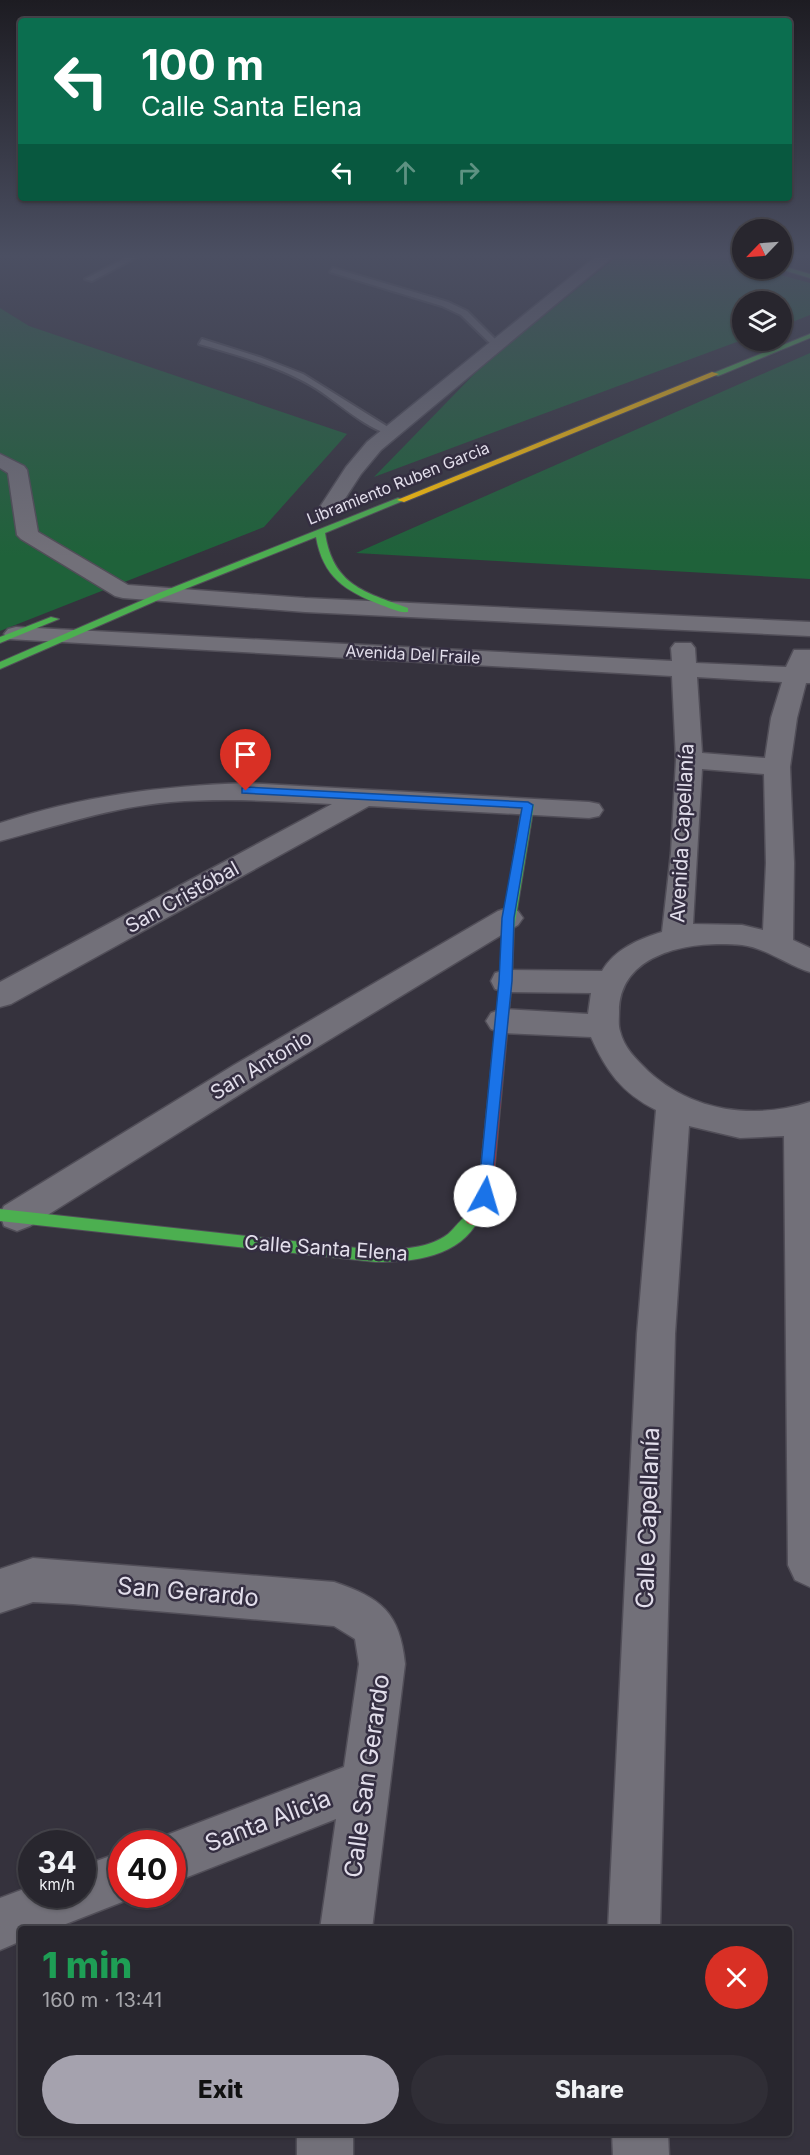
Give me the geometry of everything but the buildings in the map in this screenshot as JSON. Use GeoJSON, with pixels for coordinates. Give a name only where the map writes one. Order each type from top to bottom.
{"type":"FeatureCollection","features":[{"type":"Feature","properties":{"kind":"street"},"geometry":{"type":"LineString","coordinates":[[323,512],[352,471],[391,432],[486,355]]}},
{"type":"Feature","properties":{"kind":"street"},"geometry":{"type":"LineString","coordinates":[[687,370],[727,355]]}},
{"type":"Feature","properties":{"kind":"street","name":"Libramiento Ruben Garcia"},"geometry":{"type":"LineString","coordinates":[[0,666],[66,637],[157,587],[320,532],[764,355]]}},
{"type":"Feature","properties":{"kind":"street"},"geometry":{"type":"LineString","coordinates":[[0,460],[17,470],[28,535],[123,591]]}},
{"type":"Feature","properties":{"kind":"street","name":"Libramiento Ruben Garcia"},"geometry":{"type":"LineString","coordinates":[[323,512],[349,502]]}},
{"type":"Feature","properties":{"kind":"street"},"geometry":{"type":"LineString","coordinates":[[320,532],[320,546],[324,560],[345,585],[405,610]]}},
{"type":"Feature","properties":{"kind":"street"},"geometry":{"type":"LineString","coordinates":[[102,600],[123,591],[157,587],[305,605],[810,629]]}},
{"type":"Feature","properties":{"kind":"street"},"geometry":{"type":"LineString","coordinates":[[292,648],[305,605]]}},
{"type":"Feature","properties":{"kind":"street"},"geometry":{"type":"LineString","coordinates":[[8,637],[69,613]]}},
{"type":"Feature","properties":{"kind":"street","name":"Avenida Capellanía"},"geometry":{"type":"LineString","coordinates":[[677,936],[685,853],[689,760],[682,669],[683,623]]}},
{"type":"Feature","properties":{"kind":"street","name":"Avenida Del Fraile"},"geometry":{"type":"LineString","coordinates":[[8,637],[66,637],[802,675]]}},
{"type":"Feature","properties":{"kind":"street"},"geometry":{"type":"LineString","coordinates":[[778,945],[780,863],[777,767],[780,739],[802,675],[810,640]]}},
{"type":"Feature","properties":{"kind":"street"},"geometry":{"type":"LineString","coordinates":[[689,760],[777,767]]}},
{"type":"Feature","properties":{"kind":"street"},"geometry":{"type":"LineString","coordinates":[[0,832],[43,818],[117,802],[170,794],[246,791],[589,810]]}},
{"type":"Feature","properties":{"kind":"street","name":"San Cristóbal"},"geometry":{"type":"LineString","coordinates":[[0,996],[364,798]]}},
{"type":"Feature","properties":{"kind":"street","name":"Calle Santa Elena"},"geometry":{"type":"LineString","coordinates":[[8,1216],[376,1256],[431,1254],[455,1242],[474,1219],[485,1196],[506,981],[508,918],[528,805]]}},
{"type":"Feature","properties":{"kind":"street","name":"San Antonio"},"geometry":{"type":"LineString","coordinates":[[8,1216],[508,918]]}},
{"type":"Feature","properties":{"kind":"street"},"geometry":{"type":"LineString","coordinates":[[810,961],[778,945],[744,935],[710,933],[677,936],[648,946],[624,962],[608,982],[601,1003],[601,1026],[613,1056],[638,1084],[673,1107],[715,1121],[759,1126],[805,1117],[810,1565]]}},
{"type":"Feature","properties":{"kind":"street"},"geometry":{"type":"LineString","coordinates":[[506,981],[608,982]]}},
{"type":"Feature","properties":{"kind":"street"},"geometry":{"type":"LineString","coordinates":[[502,1021],[601,1026]]}},
{"type":"Feature","properties":{"kind":"street","name":"Calle Capellanía"},"geometry":{"type":"LineString","coordinates":[[634,1926],[656,1334],[673,1107]]}},
{"type":"Feature","properties":{"kind":"street","name":"San Gerardo"},"geometry":{"type":"LineString","coordinates":[[0,1591],[33,1581],[63,1581],[334,1604],[363,1615],[373,1624]]}},
{"type":"Feature","properties":{"kind":"street","name":"Calle San Gerardo"},"geometry":{"type":"LineString","coordinates":[[346,1926],[382,1664],[381,1643],[373,1624]]}},
{"type":"Feature","properties":{"kind":"street","name":"Santa Alicia"},"geometry":{"type":"LineString","coordinates":[[186,1853],[364,1784]]}},
{"type":"Feature","properties":{"kind":"street"},"geometry":{"type":"LineString","coordinates":[[0,1924],[41,1908]]}},
{"type":"Feature","properties":{"kind":"street"},"geometry":{"type":"LineString","coordinates":[[325,2136],[325,2155]]}},
{"type":"Feature","properties":{"kind":"street"},"geometry":{"type":"LineString","coordinates":[[640,2136],[641,2155]]}},
{"type":"Feature","properties":{"kind":"lane"},"geometry":{"type":"LineString","coordinates":[[246,355],[296,374],[316,385],[366,421],[391,432]]}},
{"type":"Feature","properties":{"kind":"green space"},"geometry":{"type":"Polygon","coordinates":[[[0,355],[113,355],[347,434],[264,527],[0,631],[0,355]]]}},
{"type":"Feature","properties":{"kind":"green space"},"geometry":{"type":"Polygon","coordinates":[[[496,355],[703,355],[374,477],[482,366],[496,355]]]}},
{"type":"Feature","properties":{"kind":"green space"},"geometry":{"type":"Polygon","coordinates":[[[806,355],[810,355],[810,579],[356,553],[806,355]]]}},
{"type":"Feature","properties":{"kind":"traffic: fast"},"geometry":{"type":"LineString","coordinates":[[715,374],[764,355]]}},
{"type":"Feature","properties":{"kind":"traffic: fast"},"geometry":{"type":"LineString","coordinates":[[0,666],[162,595],[401,500]]}},
{"type":"Feature","properties":{"kind":"traffic: fast"},"geometry":{"type":"LineString","coordinates":[[320,532],[323,550],[337,576],[360,592],[405,610]]}},
{"type":"Feature","properties":{"kind":"traffic: fast"},"geometry":{"type":"LineString","coordinates":[[0,640],[54,619]]}},
{"type":"Feature","properties":{"kind":"traffic: fast"},"geometry":{"type":"LineString","coordinates":[[508,929],[528,805]]}},
{"type":"Feature","properties":{"kind":"traffic: fast"},"geometry":{"type":"LineString","coordinates":[[0,1215],[376,1256],[418,1253],[442,1246],[463,1230],[472,1219]]}},
{"type":"Feature","properties":{"kind":"traffic: slow"},"geometry":{"type":"LineString","coordinates":[[401,500],[715,374]]}},
{"type":"Feature","properties":{"kind":"traffic: jam"},"geometry":{"type":"LineString","coordinates":[[472,1219],[485,1196],[506,981],[508,929]]}},
{"type":"Feature","properties":{"kind":"route"},"geometry":{"type":"LineString","coordinates":[[246,791],[528,805],[508,918],[506,981],[485,1196]]}}]}
